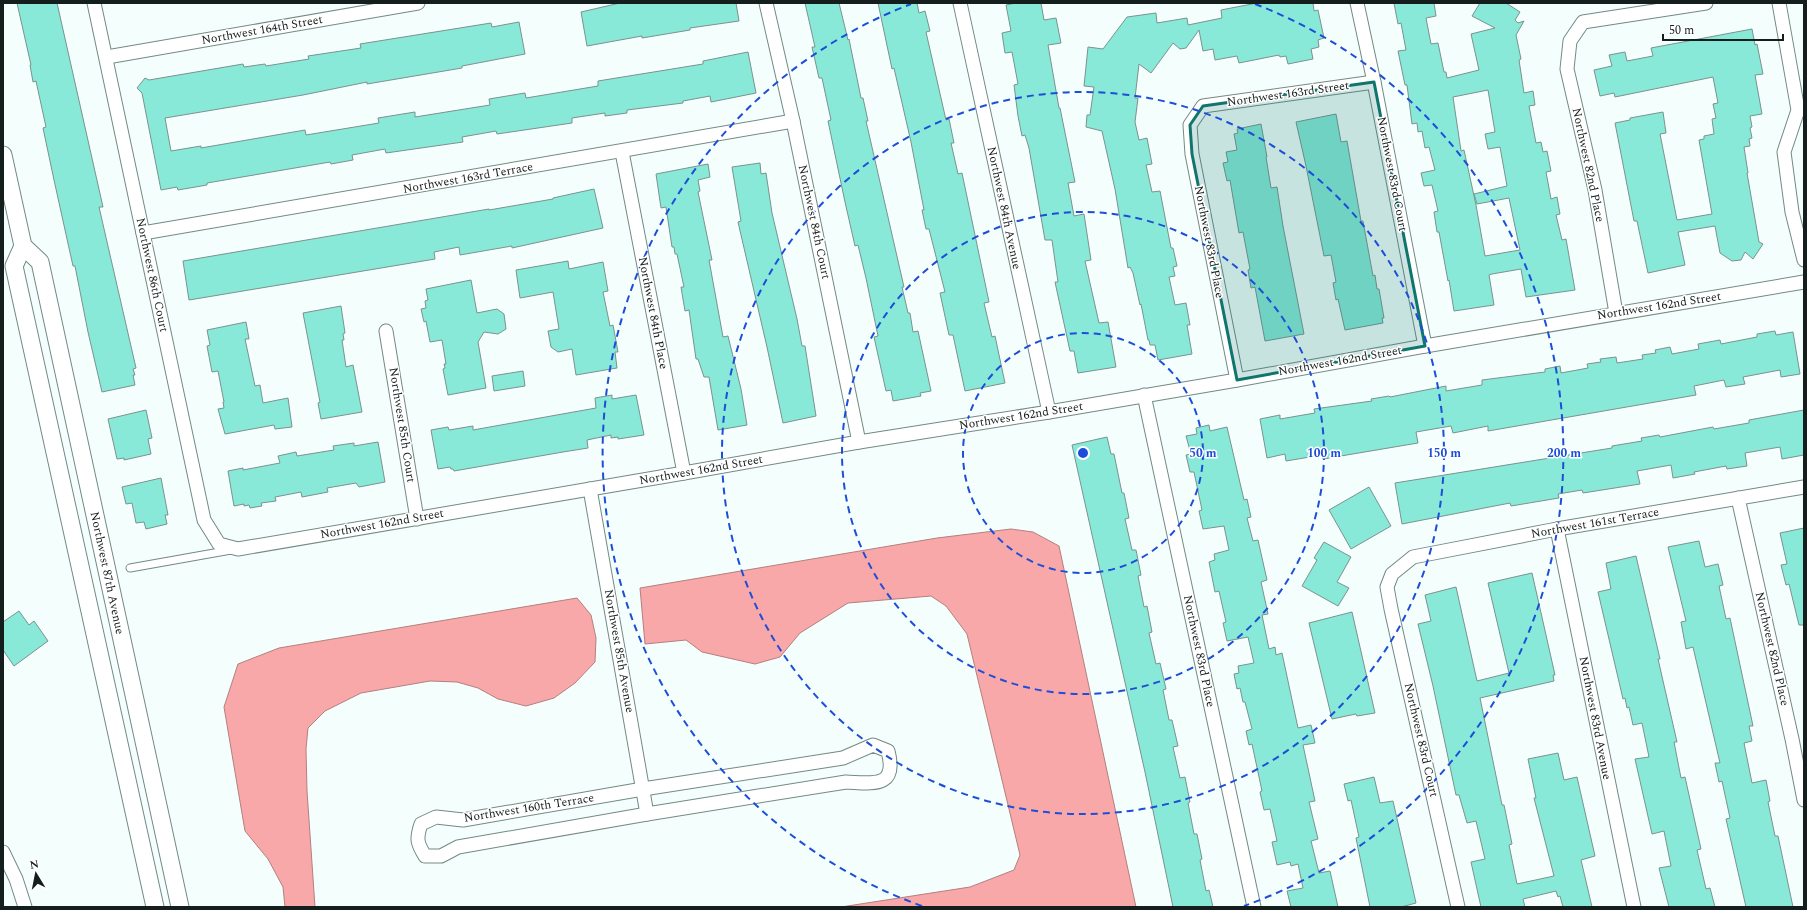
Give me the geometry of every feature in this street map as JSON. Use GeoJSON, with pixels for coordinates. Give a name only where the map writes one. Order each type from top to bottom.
{"type":"FeatureCollection","features":[{"type":"Feature","properties":{"kind":"street","name":"Northwest 86th Court"},"geometry":{"type":"LineString","coordinates":[[94,3],[107,57],[204,520],[219,544]]}},
{"type":"Feature","properties":{"kind":"street","name":"Northwest 164th Street"},"geometry":{"type":"LineString","coordinates":[[107,57],[418,3]]}},
{"type":"Feature","properties":{"kind":"street","name":"Northwest 84th Court"},"geometry":{"type":"LineString","coordinates":[[766,3],[793,121],[859,442]]}},
{"type":"Feature","properties":{"kind":"street","name":"Northwest 84th Avenue"},"geometry":{"type":"LineString","coordinates":[[960,3],[1049,412]]}},
{"type":"Feature","properties":{"kind":"street","name":"Northwest 83rd Court"},"geometry":{"type":"LineString","coordinates":[[1357,3],[1374,82],[1425,346]]}},
{"type":"Feature","properties":{"kind":"street","name":"Northwest 82nd Place"},"geometry":{"type":"LineString","coordinates":[[1616,313],[1595,190],[1567,69],[1570,41],[1583,22],[1706,3]]}},
{"type":"Feature","properties":{"kind":"street"},"geometry":{"type":"LineString","coordinates":[[1779,3],[1798,110],[1784,152],[1792,212],[1804,260]]}},
{"type":"Feature","properties":{"kind":"street","name":"Northwest 163rd Street"},"geometry":{"type":"LineString","coordinates":[[1203,106],[1374,82]]}},
{"type":"Feature","properties":{"kind":"street","name":"Northwest 83rd Place"},"geometry":{"type":"LineString","coordinates":[[1203,106],[1190,125],[1192,154],[1237,380]]}},
{"type":"Feature","properties":{"kind":"street","name":"Northwest 163rd Terrace"},"geometry":{"type":"LineString","coordinates":[[143,233],[622,152],[793,121]]}},
{"type":"Feature","properties":{"kind":"street","name":"Northwest 84th Place"},"geometry":{"type":"LineString","coordinates":[[622,152],[684,474]]}},
{"type":"Feature","properties":{"kind":"street"},"geometry":{"type":"LineString","coordinates":[[3,155],[23,246]]}},
{"type":"Feature","properties":{"kind":"street","name":"Northwest 87th Avenue"},"geometry":{"type":"LineString","coordinates":[[155,907],[14,266],[23,246],[40,262],[180,907]]}},
{"type":"Feature","properties":{"kind":"street","name":"Northwest 162nd Street"},"geometry":{"type":"LineString","coordinates":[[219,544],[238,549],[684,474],[859,442],[1237,380],[1425,346],[1804,282]]}},
{"type":"Feature","properties":{"kind":"street","name":"Northwest 85th Court"},"geometry":{"type":"LineString","coordinates":[[386,331],[417,519]]}},
{"type":"Feature","properties":{"kind":"street","name":"Northwest 83rd Place"},"geometry":{"type":"LineString","coordinates":[[1144,395],[1254,907]]}},
{"type":"Feature","properties":{"kind":"street","name":"Northwest 161st Terrace"},"geometry":{"type":"LineString","coordinates":[[1392,574],[1413,556],[1557,529],[1804,487]]}},
{"type":"Feature","properties":{"kind":"street","name":"Northwest 85th Avenue"},"geometry":{"type":"LineString","coordinates":[[590,489],[647,814]]}},
{"type":"Feature","properties":{"kind":"street","name":"Northwest 82nd Place"},"geometry":{"type":"LineString","coordinates":[[1738,498],[1792,739],[1804,800]]}},
{"type":"Feature","properties":{"kind":"street","name":"Northwest 83rd Avenue"},"geometry":{"type":"LineString","coordinates":[[1557,529],[1634,907]]}},
{"type":"Feature","properties":{"kind":"street","name":"Northwest 83rd Court"},"geometry":{"type":"LineString","coordinates":[[1392,574],[1387,587],[1391,609],[1458,907]]}},
{"type":"Feature","properties":{"kind":"street","name":"Northwest 160th Terrace"},"geometry":{"type":"LineString","coordinates":[[873,745],[888,751],[891,764],[889,775],[885,779],[874,783],[846,782],[647,814],[458,847],[441,856],[425,856],[418,844],[418,834],[421,824],[436,817],[463,820],[642,789],[843,758],[873,745]]}},
{"type":"Feature","properties":{"kind":"street"},"geometry":{"type":"LineString","coordinates":[[3,852],[16,878],[25,907]]}},
{"type":"Feature","properties":{"kind":"lane","name":"Northwest 162nd Street"},"geometry":{"type":"LineString","coordinates":[[130,568],[238,549]]}},
{"type":"Feature","properties":{"kind":"highlighted area"},"geometry":{"type":"Polygon","coordinates":[[[1374,82],[1425,346],[1237,380],[1192,154],[1190,125],[1203,106],[1374,82]]]}},
{"type":"Feature","properties":{"kind":"shaded area"},"geometry":{"type":"Polygon","coordinates":[[[1011,529],[1033,532],[1059,546],[1136,907],[841,907],[970,887],[1014,870],[1020,855],[967,634],[946,606],[931,596],[848,603],[800,633],[780,657],[755,664],[702,652],[686,640],[645,644],[640,588],[937,538],[1011,529]]]}},
{"type":"Feature","properties":{"kind":"shaded area"},"geometry":{"type":"Polygon","coordinates":[[[577,598],[591,615],[596,638],[595,662],[575,683],[554,698],[526,706],[498,699],[478,688],[457,682],[430,681],[361,693],[325,711],[308,728],[306,749],[307,791],[315,907],[285,907],[283,887],[268,859],[245,831],[224,707],[238,664],[279,648],[577,598]]]}},
{"type":"Feature","properties":{"kind":"building"},"geometry":{"type":"Polygon","coordinates":[[[17,3],[57,3],[103,207],[99,207],[136,368],[133,369],[135,375],[133,375],[135,385],[102,392],[75,266],[73,266],[54,180],[43,128],[46,127],[36,81],[33,82],[31,65],[17,3]]]}},
{"type":"Feature","properties":{"kind":"building"},"geometry":{"type":"Polygon","coordinates":[[[620,3],[736,3],[739,21],[587,46],[581,12],[620,3]]]}},
{"type":"Feature","properties":{"kind":"building"},"geometry":{"type":"Polygon","coordinates":[[[805,3],[839,3],[848,40],[849,39],[861,98],[863,98],[868,121],[866,121],[904,287],[902,287],[908,313],[910,313],[913,332],[918,331],[931,391],[920,393],[921,396],[893,401],[891,390],[886,391],[874,337],[878,336],[866,278],[858,245],[855,246],[845,202],[828,121],[831,120],[822,78],[819,78],[812,47],[815,47],[805,3]]]}},
{"type":"Feature","properties":{"kind":"building"},"geometry":{"type":"Polygon","coordinates":[[[878,3],[917,3],[919,13],[925,11],[930,31],[926,32],[946,120],[949,119],[954,143],[951,143],[958,174],[962,173],[989,302],[984,303],[992,337],[995,336],[1005,383],[965,391],[953,335],[949,335],[940,293],[945,292],[929,229],[926,229],[922,210],[924,210],[911,142],[894,68],[892,69],[878,3]]]}},
{"type":"Feature","properties":{"kind":"building"},"geometry":{"type":"Polygon","coordinates":[[[1016,3],[1041,3],[1044,20],[1056,18],[1061,43],[1048,45],[1059,108],[1075,182],[1068,183],[1074,216],[1084,214],[1091,260],[1085,261],[1099,323],[1108,322],[1116,367],[1078,373],[1074,351],[1070,351],[1055,282],[1058,282],[1052,240],[1045,240],[1029,148],[1025,135],[1022,136],[1018,116],[1014,85],[1018,84],[1012,52],[1005,53],[1002,33],[1011,31],[1006,5],[1016,3]]]}},
{"type":"Feature","properties":{"kind":"building"},"geometry":{"type":"Polygon","coordinates":[[[1257,3],[1313,3],[1314,11],[1318,10],[1324,38],[1318,40],[1319,47],[1311,49],[1313,59],[1288,64],[1286,56],[1280,57],[1279,55],[1239,63],[1237,56],[1215,60],[1213,49],[1203,51],[1199,30],[1186,48],[1180,49],[1173,43],[1151,73],[1139,64],[1135,98],[1138,98],[1135,122],[1139,140],[1147,138],[1152,164],[1146,165],[1152,192],[1160,191],[1171,248],[1173,248],[1177,266],[1173,267],[1175,276],[1169,277],[1175,305],[1186,303],[1190,325],[1187,325],[1192,354],[1158,360],[1155,345],[1150,345],[1148,340],[1133,273],[1130,267],[1128,268],[1115,189],[1102,131],[1086,127],[1087,115],[1090,115],[1094,87],[1084,86],[1088,47],[1103,49],[1127,17],[1156,13],[1157,23],[1187,18],[1188,25],[1222,18],[1221,10],[1257,3]]]}},
{"type":"Feature","properties":{"kind":"building"},"geometry":{"type":"Polygon","coordinates":[[[1394,3],[1434,3],[1436,16],[1426,18],[1431,44],[1438,43],[1444,72],[1446,72],[1447,78],[1479,70],[1471,34],[1495,28],[1472,16],[1480,3],[1506,3],[1520,12],[1515,20],[1518,23],[1524,21],[1516,35],[1521,59],[1519,60],[1524,93],[1533,91],[1535,105],[1529,106],[1536,143],[1541,142],[1543,152],[1547,151],[1551,171],[1546,172],[1551,199],[1557,197],[1560,214],[1556,215],[1562,240],[1566,239],[1575,290],[1526,297],[1521,269],[1492,274],[1489,275],[1494,305],[1454,311],[1439,232],[1437,232],[1434,212],[1438,211],[1432,185],[1424,186],[1421,173],[1435,170],[1429,147],[1425,148],[1422,131],[1418,132],[1417,123],[1412,124],[1407,85],[1405,85],[1398,51],[1406,50],[1401,23],[1398,24],[1394,3]],[[1488,90],[1453,97],[1461,151],[1464,150],[1485,256],[1520,250],[1509,198],[1477,204],[1474,194],[1507,186],[1500,147],[1488,149],[1485,134],[1495,132],[1488,90]]]}},
{"type":"Feature","properties":{"kind":"building"},"geometry":{"type":"Polygon","coordinates":[[[519,22],[525,54],[462,66],[462,68],[367,84],[367,82],[303,95],[165,118],[171,151],[201,146],[201,148],[305,130],[306,135],[379,123],[378,118],[415,112],[415,117],[490,105],[489,99],[525,93],[526,98],[598,86],[598,81],[703,64],[703,61],[748,52],[756,93],[711,102],[710,96],[683,101],[683,103],[627,110],[627,113],[605,116],[605,113],[572,118],[572,123],[497,134],[496,131],[462,137],[463,142],[386,153],[385,149],[352,155],[353,160],[331,164],[330,162],[207,183],[207,185],[178,190],[177,187],[161,190],[142,93],[137,88],[145,78],[149,80],[243,64],[244,67],[265,64],[266,66],[309,59],[308,56],[361,48],[360,44],[491,23],[492,27],[519,22]]]}},
{"type":"Feature","properties":{"kind":"building"},"geometry":{"type":"Polygon","coordinates":[[[1752,29],[1755,45],[1757,44],[1763,74],[1755,75],[1762,114],[1750,116],[1752,138],[1749,139],[1750,146],[1744,147],[1759,242],[1763,244],[1753,259],[1745,252],[1741,260],[1732,261],[1720,253],[1715,226],[1678,232],[1685,265],[1648,273],[1637,221],[1634,221],[1615,123],[1630,120],[1630,118],[1663,112],[1666,133],[1660,134],[1677,220],[1712,214],[1699,140],[1704,139],[1704,136],[1714,134],[1712,119],[1716,118],[1713,104],[1718,103],[1713,77],[1615,97],[1614,93],[1600,96],[1594,70],[1612,66],[1609,55],[1625,52],[1627,61],[1653,56],[1651,48],[1752,29]]]}},
{"type":"Feature","properties":{"kind":"building"},"geometry":{"type":"Polygon","coordinates":[[[1336,114],[1341,142],[1347,141],[1361,221],[1363,221],[1373,276],[1375,275],[1377,289],[1379,289],[1384,318],[1382,318],[1383,323],[1345,330],[1338,299],[1336,300],[1333,283],[1336,282],[1331,255],[1324,256],[1296,122],[1336,114]]]}},
{"type":"Feature","properties":{"kind":"building"},"geometry":{"type":"Polygon","coordinates":[[[1261,124],[1271,188],[1277,187],[1304,334],[1265,341],[1255,287],[1251,288],[1248,270],[1250,269],[1243,232],[1239,233],[1230,180],[1227,181],[1223,163],[1228,162],[1226,152],[1237,150],[1234,134],[1238,133],[1237,129],[1261,124]]]}},
{"type":"Feature","properties":{"kind":"building"},"geometry":{"type":"Polygon","coordinates":[[[760,163],[761,174],[766,173],[772,213],[802,346],[805,346],[816,416],[783,423],[738,222],[741,221],[732,167],[760,163]]]}},
{"type":"Feature","properties":{"kind":"building"},"geometry":{"type":"Polygon","coordinates":[[[708,164],[710,177],[698,180],[700,191],[698,192],[712,260],[709,260],[723,337],[728,336],[741,389],[747,425],[718,430],[709,377],[704,377],[698,359],[696,359],[689,310],[685,311],[681,287],[684,287],[677,254],[675,254],[674,247],[672,247],[666,207],[661,208],[656,174],[708,164]]]}},
{"type":"Feature","properties":{"kind":"building"},"geometry":{"type":"Polygon","coordinates":[[[594,189],[603,228],[512,248],[512,246],[460,255],[459,247],[434,252],[435,259],[189,300],[183,261],[553,199],[594,189]]]}},
{"type":"Feature","properties":{"kind":"building"},"geometry":{"type":"Polygon","coordinates":[[[568,261],[569,269],[603,262],[608,291],[603,292],[610,326],[613,325],[618,352],[615,352],[617,368],[576,375],[572,349],[558,352],[551,347],[548,331],[559,329],[553,292],[520,298],[516,270],[568,261]]]}},
{"type":"Feature","properties":{"kind":"building"},"geometry":{"type":"Polygon","coordinates":[[[471,280],[477,313],[497,309],[504,314],[506,329],[498,334],[484,332],[478,342],[486,388],[448,395],[443,369],[445,368],[444,364],[446,364],[442,340],[430,342],[426,321],[424,322],[421,309],[426,308],[425,301],[428,300],[426,289],[471,280]]]}},
{"type":"Feature","properties":{"kind":"building"},"geometry":{"type":"Polygon","coordinates":[[[341,306],[345,333],[343,334],[344,340],[342,340],[346,367],[353,365],[362,412],[321,419],[318,403],[320,402],[303,313],[341,306]]]}},
{"type":"Feature","properties":{"kind":"building"},"geometry":{"type":"Polygon","coordinates":[[[246,322],[249,339],[245,339],[255,386],[260,385],[263,403],[288,398],[292,427],[275,429],[274,425],[225,434],[218,409],[224,408],[224,402],[218,371],[212,372],[207,346],[210,345],[207,330],[246,322]]]}},
{"type":"Feature","properties":{"kind":"building"},"geometry":{"type":"Polygon","coordinates":[[[1775,331],[1776,335],[1793,332],[1800,374],[1781,377],[1780,370],[1743,377],[1745,384],[1726,387],[1724,380],[1694,386],[1696,395],[1488,431],[1488,426],[1453,433],[1451,426],[1416,432],[1418,443],[1323,459],[1322,455],[1286,461],[1285,454],[1267,458],[1260,419],[1280,415],[1280,419],[1315,413],[1314,409],[1372,401],[1371,399],[1390,397],[1446,386],[1446,391],[1482,385],[1482,380],[1545,372],[1545,369],[1560,366],[1561,373],[1588,368],[1587,364],[1601,362],[1600,359],[1616,357],[1617,363],[1643,359],[1642,355],[1656,353],[1655,350],[1670,347],[1672,354],[1699,349],[1698,344],[1720,340],[1721,344],[1757,337],[1757,334],[1775,331]]]}},
{"type":"Feature","properties":{"kind":"building"},"geometry":{"type":"Polygon","coordinates":[[[523,371],[525,386],[494,391],[492,376],[523,371]]]}},
{"type":"Feature","properties":{"kind":"building"},"geometry":{"type":"Polygon","coordinates":[[[612,395],[612,399],[636,395],[644,435],[618,439],[618,437],[611,438],[611,435],[587,440],[588,448],[454,471],[450,467],[438,469],[431,430],[448,427],[449,430],[473,426],[473,430],[596,408],[595,398],[612,395]]]}},
{"type":"Feature","properties":{"kind":"building"},"geometry":{"type":"Polygon","coordinates":[[[146,410],[152,438],[148,439],[151,454],[124,460],[124,458],[117,459],[108,419],[146,410]]]}},
{"type":"Feature","properties":{"kind":"building"},"geometry":{"type":"Polygon","coordinates":[[[1804,410],[1804,455],[1782,459],[1780,447],[1745,453],[1747,466],[1727,469],[1726,466],[1694,472],[1695,474],[1673,478],[1671,465],[1637,471],[1640,484],[1583,493],[1582,490],[1558,494],[1559,498],[1511,506],[1510,503],[1402,524],[1395,483],[1612,448],[1612,446],[1642,441],[1641,438],[1659,435],[1660,437],[1713,427],[1714,429],[1749,423],[1749,420],[1804,410]]]}},
{"type":"Feature","properties":{"kind":"building"},"geometry":{"type":"Polygon","coordinates":[[[1209,425],[1210,431],[1227,427],[1244,500],[1247,499],[1251,517],[1247,518],[1253,541],[1258,540],[1267,580],[1261,582],[1268,614],[1262,615],[1269,649],[1275,647],[1276,655],[1282,653],[1298,728],[1311,725],[1315,743],[1303,745],[1315,801],[1309,802],[1318,839],[1311,841],[1319,873],[1330,871],[1338,907],[1291,907],[1287,891],[1303,888],[1298,864],[1291,866],[1290,862],[1277,865],[1272,842],[1277,841],[1270,809],[1264,810],[1260,792],[1262,791],[1252,744],[1249,745],[1246,731],[1252,729],[1240,688],[1237,689],[1234,674],[1239,673],[1238,666],[1254,663],[1248,637],[1227,641],[1223,623],[1226,622],[1219,591],[1215,592],[1209,562],[1215,560],[1214,554],[1229,550],[1224,526],[1203,529],[1199,511],[1202,510],[1194,472],[1190,472],[1186,455],[1191,454],[1186,436],[1197,434],[1196,428],[1209,425]]]}},
{"type":"Feature","properties":{"kind":"building"},"geometry":{"type":"Polygon","coordinates":[[[1107,437],[1111,454],[1114,454],[1122,493],[1124,493],[1129,518],[1125,519],[1132,550],[1136,550],[1141,575],[1138,576],[1144,607],[1147,606],[1152,632],[1149,633],[1156,664],[1160,663],[1166,689],[1163,690],[1169,720],[1172,720],[1178,746],[1173,747],[1180,778],[1185,777],[1194,834],[1197,834],[1202,859],[1200,860],[1206,891],[1209,890],[1213,907],[1173,907],[1145,772],[1072,445],[1107,437]]]}},
{"type":"Feature","properties":{"kind":"building"},"geometry":{"type":"Polygon","coordinates":[[[378,442],[385,482],[359,487],[356,483],[327,488],[328,492],[302,497],[301,492],[275,497],[276,501],[261,503],[262,506],[250,508],[249,505],[244,506],[244,504],[234,506],[228,471],[243,468],[243,470],[280,463],[278,456],[296,452],[297,456],[334,450],[333,446],[354,443],[354,446],[378,442]]]}},
{"type":"Feature","properties":{"kind":"building"},"geometry":{"type":"Polygon","coordinates":[[[161,478],[168,515],[165,515],[167,524],[146,529],[144,522],[136,523],[132,503],[126,504],[122,487],[161,478]]]}},
{"type":"Feature","properties":{"kind":"building"},"geometry":{"type":"Polygon","coordinates":[[[1369,487],[1391,526],[1351,549],[1329,510],[1369,487]]]}},
{"type":"Feature","properties":{"kind":"building"},"geometry":{"type":"Polygon","coordinates":[[[1804,528],[1804,625],[1799,625],[1789,584],[1786,585],[1781,565],[1787,564],[1780,533],[1804,528]]]}},
{"type":"Feature","properties":{"kind":"building"},"geometry":{"type":"Polygon","coordinates":[[[1699,541],[1705,567],[1718,564],[1723,585],[1719,586],[1726,619],[1730,618],[1753,726],[1749,726],[1752,741],[1744,743],[1752,783],[1766,780],[1770,801],[1768,802],[1775,836],[1778,836],[1793,907],[1746,907],[1726,819],[1730,818],[1722,781],[1719,782],[1715,763],[1720,763],[1693,647],[1686,649],[1681,622],[1686,621],[1668,547],[1699,541]]]}},
{"type":"Feature","properties":{"kind":"building"},"geometry":{"type":"Polygon","coordinates":[[[1324,542],[1351,557],[1337,582],[1349,588],[1338,606],[1302,586],[1317,560],[1314,558],[1324,542]]]}},
{"type":"Feature","properties":{"kind":"building"},"geometry":{"type":"Polygon","coordinates":[[[1636,556],[1660,659],[1658,659],[1677,742],[1674,742],[1681,778],[1685,777],[1701,849],[1697,850],[1706,889],[1710,888],[1715,907],[1669,907],[1659,868],[1671,866],[1664,831],[1652,834],[1635,759],[1649,757],[1642,723],[1633,725],[1629,707],[1627,708],[1625,698],[1623,699],[1598,592],[1611,589],[1606,563],[1636,556]]]}},
{"type":"Feature","properties":{"kind":"building"},"geometry":{"type":"Polygon","coordinates":[[[1532,573],[1555,675],[1553,675],[1554,681],[1480,698],[1502,805],[1504,805],[1512,844],[1509,845],[1517,884],[1554,876],[1534,798],[1536,798],[1528,759],[1558,753],[1564,780],[1577,777],[1595,856],[1581,860],[1592,907],[1563,907],[1560,896],[1558,897],[1556,891],[1523,899],[1525,907],[1481,907],[1471,862],[1485,859],[1476,821],[1467,823],[1459,795],[1456,795],[1418,624],[1431,621],[1425,595],[1456,587],[1477,681],[1509,673],[1488,583],[1532,573]]]}},
{"type":"Feature","properties":{"kind":"building"},"geometry":{"type":"Polygon","coordinates":[[[19,611],[29,625],[34,621],[48,641],[14,666],[3,650],[3,622],[19,611]]]}},
{"type":"Feature","properties":{"kind":"building"},"geometry":{"type":"Polygon","coordinates":[[[1352,612],[1375,713],[1357,716],[1356,714],[1332,719],[1309,623],[1352,612]]]}},
{"type":"Feature","properties":{"kind":"building"},"geometry":{"type":"Polygon","coordinates":[[[1374,777],[1380,803],[1393,801],[1416,903],[1401,907],[1370,907],[1356,838],[1359,837],[1351,800],[1348,801],[1344,784],[1374,777]]]}}]}
